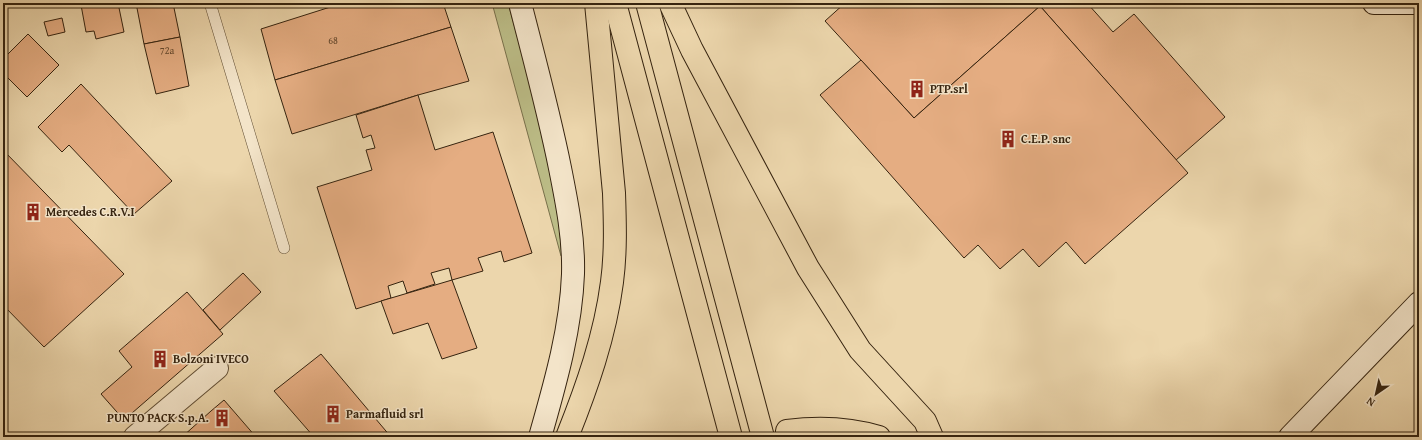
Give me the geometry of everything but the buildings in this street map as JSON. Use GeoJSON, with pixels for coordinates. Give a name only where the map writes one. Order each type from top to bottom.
{"type":"FeatureCollection","features":[{"type":"Feature","properties":{"kind":"main road"},"geometry":{"type":"LineString","coordinates":[[520,3],[558,158],[569,216],[572,246],[572,286],[568,318],[561,356],[540,437]]}},
{"type":"Feature","properties":{"kind":"main road"},"geometry":{"type":"LineString","coordinates":[[567,437],[584,393],[599,345],[609,300],[614,259],[614,193],[596,3]]}},
{"type":"Feature","properties":{"kind":"main road"},"geometry":{"type":"LineString","coordinates":[[615,3],[731,437]]}},
{"type":"Feature","properties":{"kind":"main road"},"geometry":{"type":"LineString","coordinates":[[647,3],[763,437]]}},
{"type":"Feature","properties":{"kind":"main road"},"geometry":{"type":"LineString","coordinates":[[670,3],[692,50],[808,268],[860,350],[925,421],[932,437]]}},
{"type":"Feature","properties":{"kind":"main road"},"geometry":{"type":"LineString","coordinates":[[1374,3],[1419,3]]}},
{"type":"Feature","properties":{"kind":"main road"},"geometry":{"type":"LineString","coordinates":[[1290,437],[1419,303]]}},
{"type":"Feature","properties":{"kind":"main road"},"geometry":{"type":"LineString","coordinates":[[135,437],[217,368]]}},
{"type":"Feature","properties":{"kind":"main road"},"geometry":{"type":"LineString","coordinates":[[787,431],[837,429],[879,437]]}},
{"type":"Feature","properties":{"kind":"lane"},"geometry":{"type":"LineString","coordinates":[[210,3],[284,248]]}},
{"type":"Feature","properties":{"kind":"green space"},"geometry":{"type":"Polygon","coordinates":[[[492,3],[508,3],[535,101],[557,202],[562,256],[561,256],[492,3]]]}},
{"type":"Feature","properties":{"kind":"place","name":"PTP.srl"},"geometry":{"type":"Point","coordinates":[917,89]}},
{"type":"Feature","properties":{"kind":"place","name":"C.E.P. snc"},"geometry":{"type":"Point","coordinates":[1008,139]}},
{"type":"Feature","properties":{"kind":"place","name":"Mercedes C.R.V.I"},"geometry":{"type":"Point","coordinates":[33,212]}},
{"type":"Feature","properties":{"kind":"place","name":"Bolzoni IVECO"},"geometry":{"type":"Point","coordinates":[160,359]}},
{"type":"Feature","properties":{"kind":"place","name":"Parmafluid srl"},"geometry":{"type":"Point","coordinates":[333,414]}},
{"type":"Feature","properties":{"kind":"place","name":"PUNTO PACK S.p.A."},"geometry":{"type":"Point","coordinates":[222,418]}}]}
